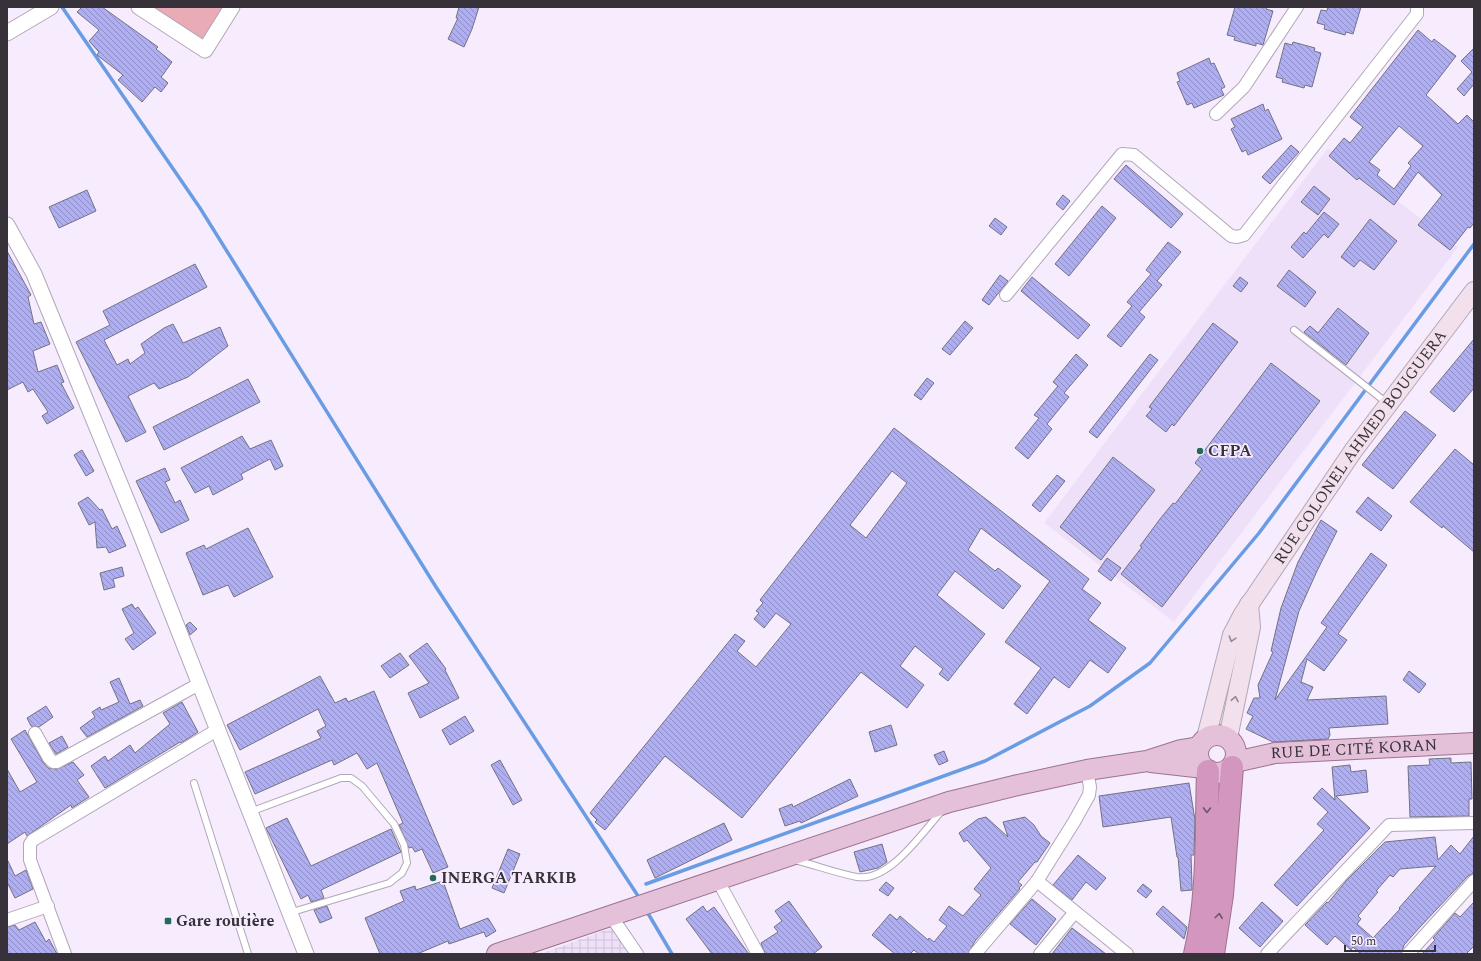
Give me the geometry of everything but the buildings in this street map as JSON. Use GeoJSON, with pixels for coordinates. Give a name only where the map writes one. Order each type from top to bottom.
{"type":"FeatureCollection","features":[{"type":"Feature","properties":{"kind":"highway"},"geometry":{"type":"LineString","coordinates":[[1213,954],[1222,895],[1233,765]]}},
{"type":"Feature","properties":{"kind":"highway"},"geometry":{"type":"LineString","coordinates":[[1195,954],[1205,895],[1206,769]]}},
{"type":"Feature","properties":{"kind":"main road","name":"RUE COLONEL AHMED BOUGUERA"},"geometry":{"type":"LineString","coordinates":[[1203,742],[1232,635],[1249,604],[1353,451],[1474,291]]}},
{"type":"Feature","properties":{"kind":"main road"},"geometry":{"type":"LineString","coordinates":[[1147,761],[1206,769],[1218,773],[1233,765],[1237,751],[1231,740],[1251,627],[1249,604]]}},
{"type":"Feature","properties":{"kind":"main road"},"geometry":{"type":"LineString","coordinates":[[497,954],[949,802],[1087,770],[1147,761],[1203,742],[1217,734],[1231,740],[1275,753]]}},
{"type":"Feature","properties":{"kind":"main road"},"geometry":{"type":"LineString","coordinates":[[1203,742],[1198,758],[1206,769]]}},
{"type":"Feature","properties":{"kind":"main road","name":"RUE DE CITÉ KORAN"},"geometry":{"type":"LineString","coordinates":[[1233,765],[1275,753],[1474,743]]}},
{"type":"Feature","properties":{"kind":"street"},"geometry":{"type":"LineString","coordinates":[[7,33],[51,7]]}},
{"type":"Feature","properties":{"kind":"street"},"geometry":{"type":"LineString","coordinates":[[139,7],[205,50],[232,7]]}},
{"type":"Feature","properties":{"kind":"street"},"geometry":{"type":"LineString","coordinates":[[1216,114],[1244,87],[1297,7]]}},
{"type":"Feature","properties":{"kind":"street"},"geometry":{"type":"LineString","coordinates":[[1006,295],[1122,154],[1134,155],[1231,236],[1237,237],[1244,235],[1417,14],[1417,7]]}},
{"type":"Feature","properties":{"kind":"street"},"geometry":{"type":"LineString","coordinates":[[7,225],[34,274],[306,954]]}},
{"type":"Feature","properties":{"kind":"street"},"geometry":{"type":"LineString","coordinates":[[35,733],[52,762],[57,762],[199,684]]}},
{"type":"Feature","properties":{"kind":"street"},"geometry":{"type":"LineString","coordinates":[[65,954],[30,860],[28,849],[33,840],[217,730]]}},
{"type":"Feature","properties":{"kind":"street"},"geometry":{"type":"LineString","coordinates":[[975,954],[1037,881],[1074,822],[1089,796],[1090,787],[1087,770]]}},
{"type":"Feature","properties":{"kind":"street"},"geometry":{"type":"LineString","coordinates":[[1267,954],[1389,826],[1474,823]]}},
{"type":"Feature","properties":{"kind":"street"},"geometry":{"type":"LineString","coordinates":[[718,880],[758,954]]}},
{"type":"Feature","properties":{"kind":"street"},"geometry":{"type":"LineString","coordinates":[[1037,881],[1128,954]]}},
{"type":"Feature","properties":{"kind":"street"},"geometry":{"type":"LineString","coordinates":[[1408,954],[1474,881]]}},
{"type":"Feature","properties":{"kind":"street"},"geometry":{"type":"LineString","coordinates":[[7,920],[48,906]]}},
{"type":"Feature","properties":{"kind":"street"},"geometry":{"type":"LineString","coordinates":[[1040,954],[1075,912]]}},
{"type":"Feature","properties":{"kind":"street"},"geometry":{"type":"LineString","coordinates":[[614,915],[637,954]]}},
{"type":"Feature","properties":{"kind":"lane"},"geometry":{"type":"LineString","coordinates":[[1294,330],[1388,404]]}},
{"type":"Feature","properties":{"kind":"lane"},"geometry":{"type":"LineString","coordinates":[[250,812],[341,778],[351,778],[362,786],[394,824],[404,845],[407,863],[402,873],[389,883],[289,912]]}},
{"type":"Feature","properties":{"kind":"lane"},"geometry":{"type":"LineString","coordinates":[[194,783],[248,954]]}},
{"type":"Feature","properties":{"kind":"lane"},"geometry":{"type":"LineString","coordinates":[[786,858],[858,877],[875,876],[893,865],[949,802]]}},
{"type":"Feature","properties":{"kind":"shaded area"},"geometry":{"type":"Polygon","coordinates":[[[148,7],[223,7],[201,42],[148,7]]]}},
{"type":"Feature","properties":{"kind":"shaded area","name":"CFPA"},"geometry":{"type":"Polygon","coordinates":[[[1328,148],[1458,247],[1174,622],[1044,523],[1328,148]]]}},
{"type":"Feature","properties":{"kind":"shaded area"},"geometry":{"type":"Polygon","coordinates":[[[622,924],[641,954],[540,954],[622,924]]]}},
{"type":"Feature","properties":{"kind":"waterway"},"geometry":{"type":"LineString","coordinates":[[62,7],[200,208],[436,587],[640,899]]}},
{"type":"Feature","properties":{"kind":"waterway"},"geometry":{"type":"LineString","coordinates":[[646,884],[985,761],[1090,706],[1150,663],[1259,533],[1474,244]]}},
{"type":"Feature","properties":{"kind":"waterway"},"geometry":{"type":"LineString","coordinates":[[646,910],[672,954]]}},
{"type":"Feature","properties":{"kind":"place","name":"CFPA"},"geometry":{"type":"Point","coordinates":[1200,451]}},
{"type":"Feature","properties":{"kind":"place","name":"INERGA TARKIB"},"geometry":{"type":"Point","coordinates":[433,878]}},
{"type":"Feature","properties":{"kind":"place","name":"Gare routière"},"geometry":{"type":"Point","coordinates":[168,921]}}]}
